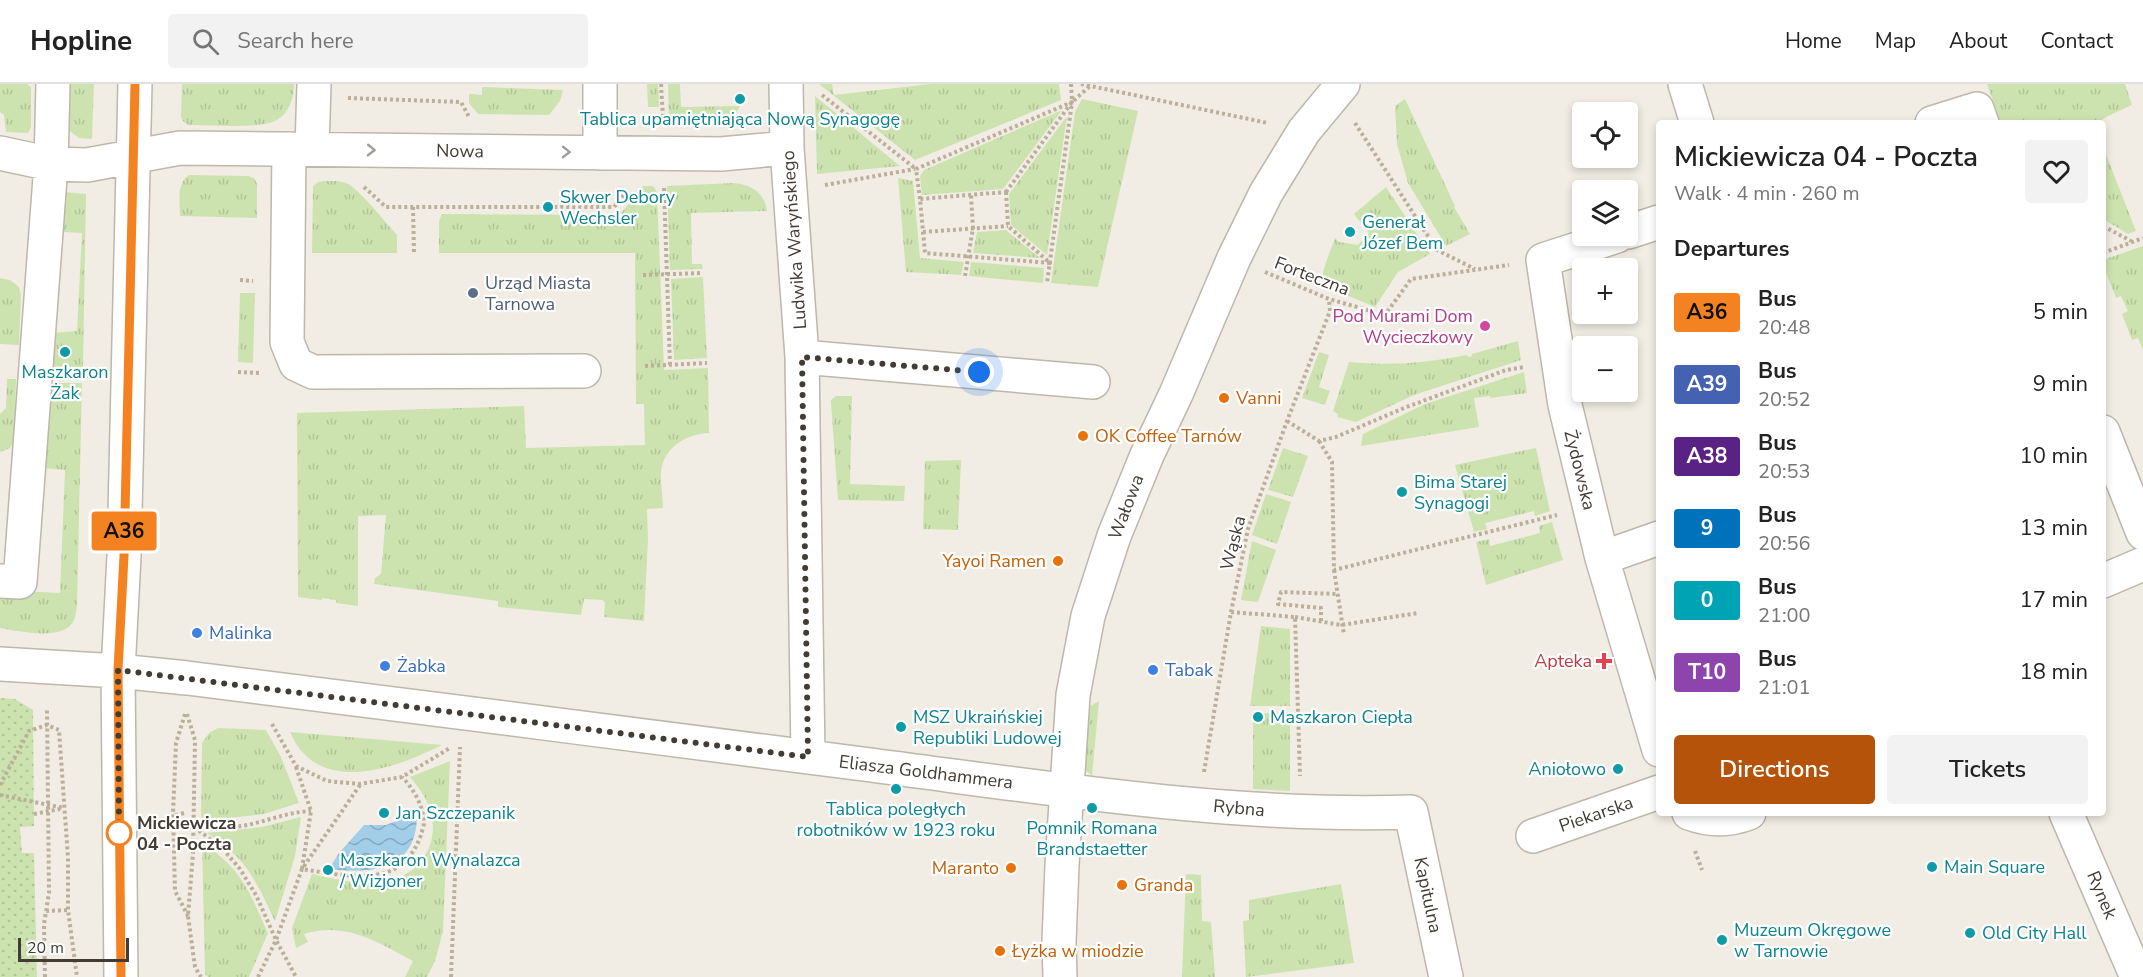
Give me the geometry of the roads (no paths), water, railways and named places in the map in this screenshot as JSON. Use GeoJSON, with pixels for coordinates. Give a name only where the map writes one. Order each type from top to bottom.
{"type":"FeatureCollection","features":[{"type":"Feature","properties":{"kind":"street"},"geometry":{"type":"LineString","coordinates":[[0,581],[20,582],[51,164],[53,84]]}},
{"type":"Feature","properties":{"kind":"street"},"geometry":{"type":"LineString","coordinates":[[121,977],[118,670],[124,556],[135,84]]}},
{"type":"Feature","properties":{"kind":"street"},"geometry":{"type":"LineString","coordinates":[[314,84],[300,149],[287,342],[296,364],[313,372],[584,371]]}},
{"type":"Feature","properties":{"kind":"street"},"geometry":{"type":"LineString","coordinates":[[600,84],[600,153]]}},
{"type":"Feature","properties":{"kind":"street","name":"Ludwika Waryńskiego"},"geometry":{"type":"LineString","coordinates":[[786,84],[787,148],[802,357],[808,757]]}},
{"type":"Feature","properties":{"kind":"street"},"geometry":{"type":"LineString","coordinates":[[1685,84],[1696,120]]}},
{"type":"Feature","properties":{"kind":"street","name":"Wałowa"},"geometry":{"type":"LineString","coordinates":[[1060,977],[1059,942],[1066,790],[1073,695],[1088,616],[1114,536],[1146,455],[1176,394],[1234,258],[1266,193],[1304,131],[1341,88]]}},
{"type":"Feature","properties":{"kind":"street"},"geometry":{"type":"LineString","coordinates":[[1942,120],[1977,109],[1981,120]]}},
{"type":"Feature","properties":{"kind":"street","name":"Nowa"},"geometry":{"type":"LineString","coordinates":[[0,153],[51,164],[87,165],[180,148],[721,154],[787,148]]}},
{"type":"Feature","properties":{"kind":"street"},"geometry":{"type":"LineString","coordinates":[[1638,229],[1656,223]]}},
{"type":"Feature","properties":{"kind":"street","name":"Żydowska"},"geometry":{"type":"LineString","coordinates":[[1586,246],[1543,260],[1565,405],[1602,558],[1656,740]]}},
{"type":"Feature","properties":{"kind":"street"},"geometry":{"type":"LineString","coordinates":[[802,357],[1093,382]]}},
{"type":"Feature","properties":{"kind":"street"},"geometry":{"type":"LineString","coordinates":[[2106,440],[2143,533]]}},
{"type":"Feature","properties":{"kind":"street"},"geometry":{"type":"LineString","coordinates":[[1602,558],[1656,539]]}},
{"type":"Feature","properties":{"kind":"street"},"geometry":{"type":"LineString","coordinates":[[2106,580],[2143,564]]}},
{"type":"Feature","properties":{"kind":"street","name":"Eliasza Goldhammera"},"geometry":{"type":"LineString","coordinates":[[0,664],[118,670],[1066,790]]}},
{"type":"Feature","properties":{"kind":"street","name":"Rybna"},"geometry":{"type":"LineString","coordinates":[[1066,790],[1301,813],[1412,812]]}},
{"type":"Feature","properties":{"kind":"street","name":"Piekarska"},"geometry":{"type":"LineString","coordinates":[[1533,836],[1656,793]]}},
{"type":"Feature","properties":{"kind":"street","name":"Kapitulna"},"geometry":{"type":"LineString","coordinates":[[1412,812],[1446,977]]}},
{"type":"Feature","properties":{"kind":"street"},"geometry":{"type":"LineString","coordinates":[[1699,816],[1716,820],[1734,819],[1742,816]]}},
{"type":"Feature","properties":{"kind":"street","name":"Rynek"},"geometry":{"type":"LineString","coordinates":[[2067,816],[2137,977]]}},
{"type":"Feature","properties":{"kind":"water"},"geometry":{"type":"Polygon","coordinates":[[[417,813],[415,832],[410,846],[401,857],[390,864],[377,869],[329,869],[339,853],[364,825],[386,825],[417,813]]]}},
{"type":"Feature","properties":{"kind":"place","name":"Tablica upamiętniająca Nową Synagogę"},"geometry":{"type":"Point","coordinates":[740,99]}},
{"type":"Feature","properties":{"kind":"place","name":"Skwer Debory Wechsler"},"geometry":{"type":"Point","coordinates":[548,207]}},
{"type":"Feature","properties":{"kind":"place","name":"Generał Józef Bem"},"geometry":{"type":"Point","coordinates":[1350,232]}},
{"type":"Feature","properties":{"kind":"place","name":"Urząd Miasta Tarnowa"},"geometry":{"type":"Point","coordinates":[473,293]}},
{"type":"Feature","properties":{"kind":"place","name":"Pod Murami Dom Wycieczkowy"},"geometry":{"type":"Point","coordinates":[1485,326]}},
{"type":"Feature","properties":{"kind":"place","name":"Maszkaron Żak"},"geometry":{"type":"Point","coordinates":[65,352]}},
{"type":"Feature","properties":{"kind":"place","name":"Vanni"},"geometry":{"type":"Point","coordinates":[1224,398]}},
{"type":"Feature","properties":{"kind":"place","name":"OK Coffee Tarnów"},"geometry":{"type":"Point","coordinates":[1083,436]}},
{"type":"Feature","properties":{"kind":"place","name":"Bima Starej Synagogi"},"geometry":{"type":"Point","coordinates":[1402,492]}},
{"type":"Feature","properties":{"kind":"place","name":"Yayoi Ramen"},"geometry":{"type":"Point","coordinates":[1058,561]}},
{"type":"Feature","properties":{"kind":"place","name":"Malinka"},"geometry":{"type":"Point","coordinates":[197,633]}},
{"type":"Feature","properties":{"kind":"place","name":"Apteka"},"geometry":{"type":"Point","coordinates":[1604,661]}},
{"type":"Feature","properties":{"kind":"place","name":"Żabka"},"geometry":{"type":"Point","coordinates":[385,666]}},
{"type":"Feature","properties":{"kind":"place","name":"Tabak"},"geometry":{"type":"Point","coordinates":[1153,670]}},
{"type":"Feature","properties":{"kind":"place","name":"Maszkaron Ciepła"},"geometry":{"type":"Point","coordinates":[1258,717]}},
{"type":"Feature","properties":{"kind":"place","name":"MSZ Ukraińskiej Republiki Ludowej"},"geometry":{"type":"Point","coordinates":[901,727]}},
{"type":"Feature","properties":{"kind":"place","name":"Aniołowo"},"geometry":{"type":"Point","coordinates":[1618,769]}},
{"type":"Feature","properties":{"kind":"place","name":"Tablica poległych robotników w 1923 roku"},"geometry":{"type":"Point","coordinates":[896,789]}},
{"type":"Feature","properties":{"kind":"place","name":"Pomnik Romana Brandstaetter"},"geometry":{"type":"Point","coordinates":[1092,808]}},
{"type":"Feature","properties":{"kind":"place","name":"Jan Szczepanik"},"geometry":{"type":"Point","coordinates":[384,813]}},
{"type":"Feature","properties":{"kind":"place","name":"Mickiewicza 04 - Poczta"},"geometry":{"type":"Point","coordinates":[119,833]}},
{"type":"Feature","properties":{"kind":"place","name":"Main Square"},"geometry":{"type":"Point","coordinates":[1932,867]}},
{"type":"Feature","properties":{"kind":"place","name":"Maranto"},"geometry":{"type":"Point","coordinates":[1011,868]}},
{"type":"Feature","properties":{"kind":"place","name":"Maszkaron Wynalazca / Wizjoner"},"geometry":{"type":"Point","coordinates":[328,870]}},
{"type":"Feature","properties":{"kind":"place","name":"Granda"},"geometry":{"type":"Point","coordinates":[1122,885]}},
{"type":"Feature","properties":{"kind":"place","name":"Old City Hall"},"geometry":{"type":"Point","coordinates":[1970,933]}},
{"type":"Feature","properties":{"kind":"place","name":"Muzeum Okręgowe w Tarnowie"},"geometry":{"type":"Point","coordinates":[1722,940]}},
{"type":"Feature","properties":{"kind":"place","name":"Łyżka w miodzie"},"geometry":{"type":"Point","coordinates":[1000,951]}}]}
